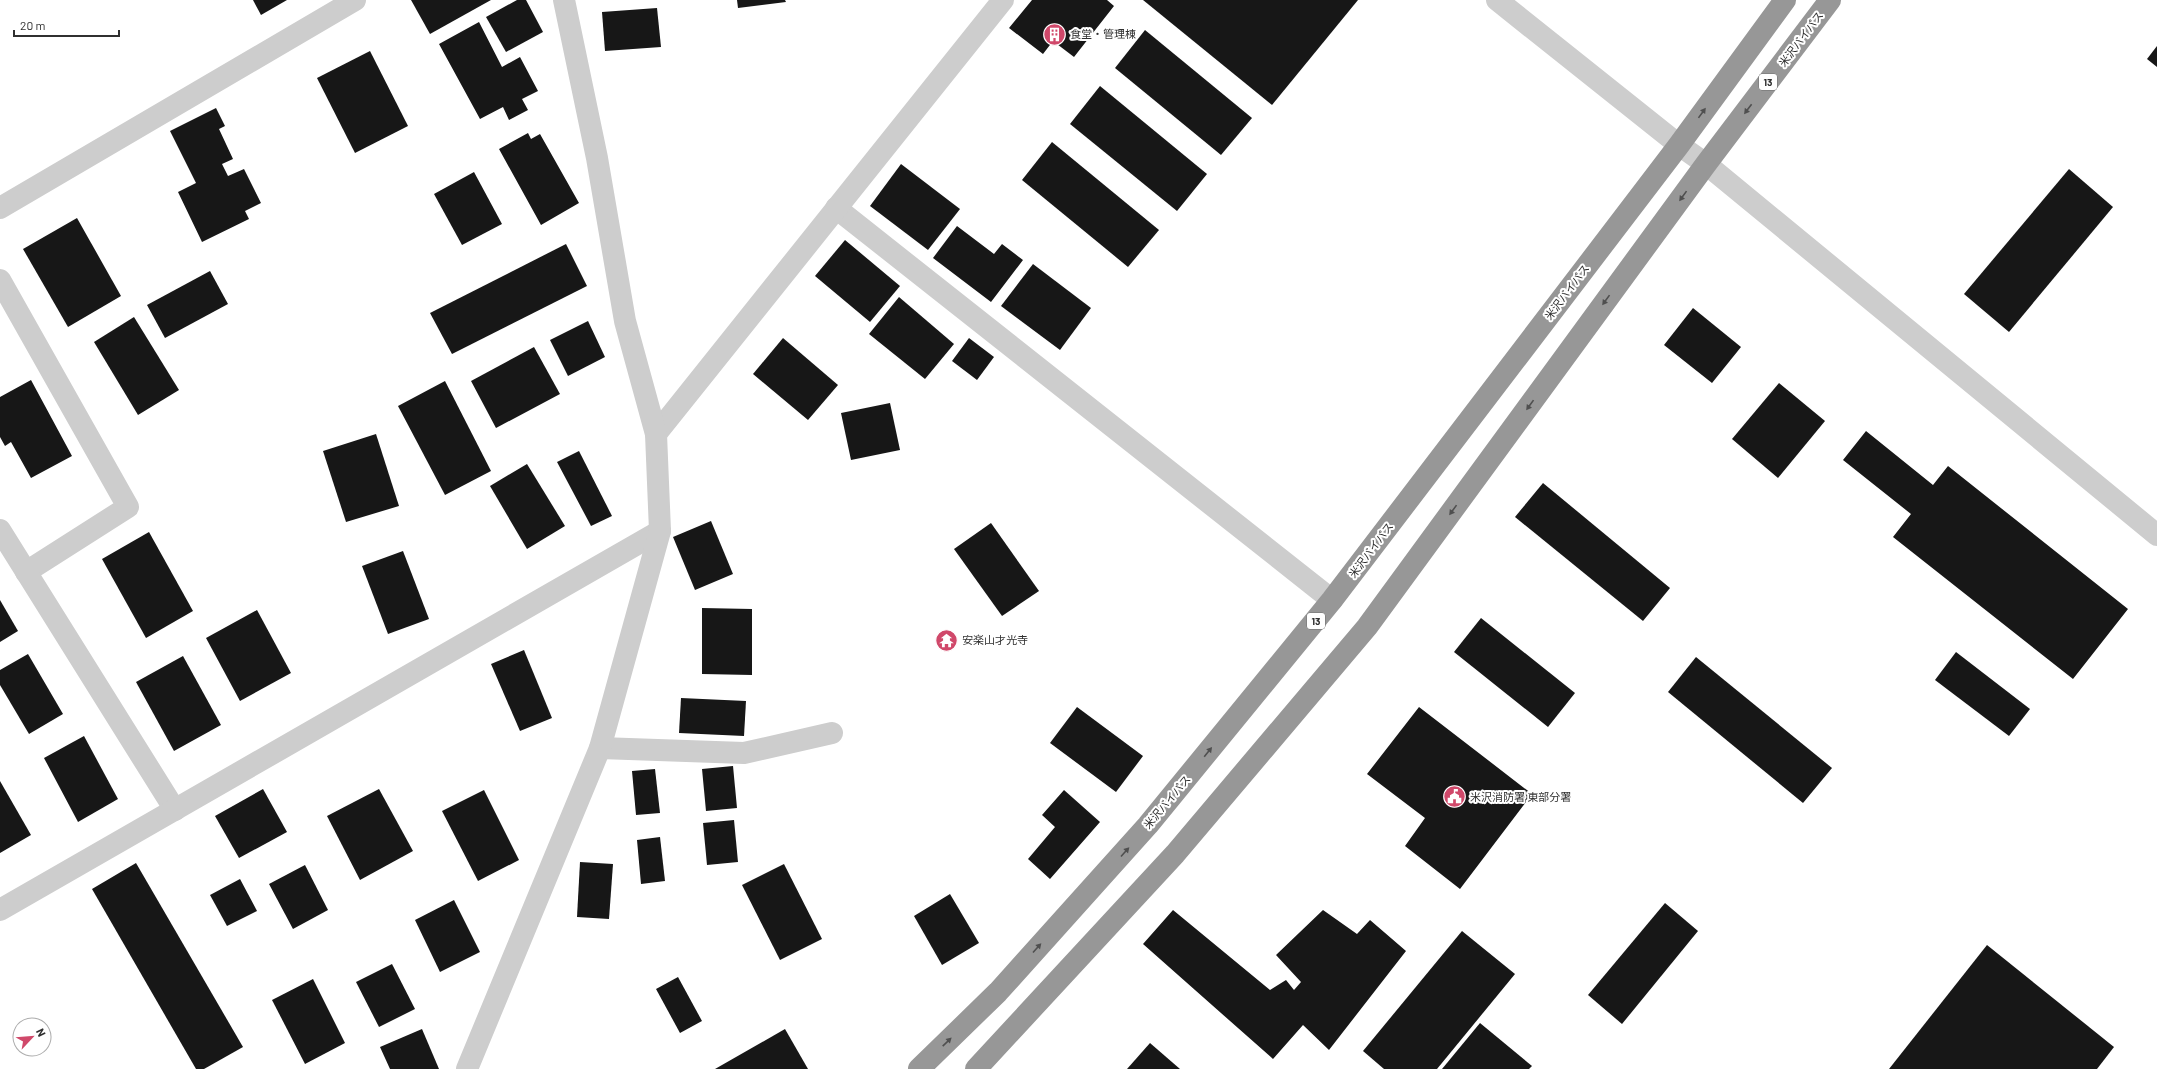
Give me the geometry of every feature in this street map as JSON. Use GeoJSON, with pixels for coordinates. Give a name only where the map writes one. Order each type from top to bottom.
{"type":"FeatureCollection","features":[{"type":"Feature","properties":{"kind":"highway","name":"米沢バイパス"},"geometry":{"type":"LineString","coordinates":[[919,1069],[998,992],[1148,825],[1332,600],[1679,145],[1785,0]]}},
{"type":"Feature","properties":{"kind":"highway","name":"米沢バイパス"},"geometry":{"type":"LineString","coordinates":[[976,1069],[1175,854],[1367,627],[1706,164],[1830,0]]}},
{"type":"Feature","properties":{"kind":"street"},"geometry":{"type":"LineString","coordinates":[[0,208],[355,0]]}},
{"type":"Feature","properties":{"kind":"street"},"geometry":{"type":"LineString","coordinates":[[467,1069],[600,748],[660,530],[656,434],[625,321],[597,158],[564,0]]}},
{"type":"Feature","properties":{"kind":"street"},"geometry":{"type":"LineString","coordinates":[[656,434],[1003,0]]}},
{"type":"Feature","properties":{"kind":"street"},"geometry":{"type":"LineString","coordinates":[[1497,0],[1679,145],[1706,164],[2157,535]]}},
{"type":"Feature","properties":{"kind":"street"},"geometry":{"type":"LineString","coordinates":[[836,208],[1332,600]]}},
{"type":"Feature","properties":{"kind":"street"},"geometry":{"type":"LineString","coordinates":[[0,280],[128,507],[26,572]]}},
{"type":"Feature","properties":{"kind":"street"},"geometry":{"type":"LineString","coordinates":[[0,530],[175,810]]}},
{"type":"Feature","properties":{"kind":"street"},"geometry":{"type":"LineString","coordinates":[[0,910],[660,530]]}},
{"type":"Feature","properties":{"kind":"street"},"geometry":{"type":"LineString","coordinates":[[600,748],[744,753],[832,732]]}},
{"type":"Feature","properties":{"kind":"building"},"geometry":{"type":"Polygon","coordinates":[[[253,0],[287,0],[261,15],[253,0]]]}},
{"type":"Feature","properties":{"kind":"building"},"geometry":{"type":"Polygon","coordinates":[[[411,0],[491,0],[430,34],[411,0]]]}},
{"type":"Feature","properties":{"kind":"building"},"geometry":{"type":"Polygon","coordinates":[[[517,0],[526,0],[543,32],[506,52],[486,17],[517,0]]]}},
{"type":"Feature","properties":{"kind":"building"},"geometry":{"type":"Polygon","coordinates":[[[737,0],[785,0],[786,2],[738,8],[737,0]]]}},
{"type":"Feature","properties":{"kind":"building","name":"食堂・管理棟"},"geometry":{"type":"Polygon","coordinates":[[[1032,0],[1107,0],[1114,6],[1074,57],[1053,41],[1043,54],[1009,28],[1032,0]]]}},
{"type":"Feature","properties":{"kind":"building"},"geometry":{"type":"Polygon","coordinates":[[[1143,0],[1358,0],[1272,105],[1143,0]]]}},
{"type":"Feature","properties":{"kind":"building"},"geometry":{"type":"Polygon","coordinates":[[[657,8],[661,47],[605,51],[602,12],[657,8]]]}},
{"type":"Feature","properties":{"kind":"building"},"geometry":{"type":"Polygon","coordinates":[[[479,22],[502,67],[520,57],[538,91],[522,99],[528,110],[509,120],[503,107],[480,119],[439,44],[479,22]]]}},
{"type":"Feature","properties":{"kind":"building"},"geometry":{"type":"Polygon","coordinates":[[[1145,30],[1252,118],[1221,155],[1115,68],[1145,30]]]}},
{"type":"Feature","properties":{"kind":"building"},"geometry":{"type":"Polygon","coordinates":[[[2157,46],[2157,67],[2147,59],[2157,46]]]}},
{"type":"Feature","properties":{"kind":"building"},"geometry":{"type":"Polygon","coordinates":[[[370,51],[408,126],[355,153],[317,78],[370,51]]]}},
{"type":"Feature","properties":{"kind":"building"},"geometry":{"type":"Polygon","coordinates":[[[1100,86],[1207,174],[1177,211],[1070,124],[1100,86]]]}},
{"type":"Feature","properties":{"kind":"building"},"geometry":{"type":"Polygon","coordinates":[[[216,108],[225,126],[219,129],[233,159],[222,164],[228,176],[244,169],[261,203],[245,211],[249,219],[202,242],[178,192],[196,183],[170,131],[216,108]]]}},
{"type":"Feature","properties":{"kind":"building"},"geometry":{"type":"Polygon","coordinates":[[[528,133],[531,139],[540,134],[579,203],[541,225],[499,149],[528,133]]]}},
{"type":"Feature","properties":{"kind":"building"},"geometry":{"type":"Polygon","coordinates":[[[1052,142],[1159,230],[1128,267],[1022,180],[1052,142]]]}},
{"type":"Feature","properties":{"kind":"building"},"geometry":{"type":"Polygon","coordinates":[[[901,164],[960,209],[928,250],[870,206],[901,164]]]}},
{"type":"Feature","properties":{"kind":"building"},"geometry":{"type":"Polygon","coordinates":[[[2069,169],[2113,207],[2009,332],[1964,294],[2069,169]]]}},
{"type":"Feature","properties":{"kind":"building"},"geometry":{"type":"Polygon","coordinates":[[[474,172],[502,224],[462,245],[434,194],[474,172]]]}},
{"type":"Feature","properties":{"kind":"building"},"geometry":{"type":"Polygon","coordinates":[[[77,218],[121,296],[68,327],[23,249],[77,218]]]}},
{"type":"Feature","properties":{"kind":"building"},"geometry":{"type":"Polygon","coordinates":[[[957,226],[994,254],[1002,244],[1023,260],[991,302],[933,258],[957,226]]]}},
{"type":"Feature","properties":{"kind":"building"},"geometry":{"type":"Polygon","coordinates":[[[845,240],[900,286],[870,322],[815,276],[845,240]]]}},
{"type":"Feature","properties":{"kind":"building"},"geometry":{"type":"Polygon","coordinates":[[[566,244],[587,286],[452,354],[430,313],[566,244]]]}},
{"type":"Feature","properties":{"kind":"building"},"geometry":{"type":"Polygon","coordinates":[[[1033,264],[1091,308],[1060,350],[1001,306],[1033,264]]]}},
{"type":"Feature","properties":{"kind":"building"},"geometry":{"type":"Polygon","coordinates":[[[210,271],[228,304],[165,338],[147,305],[210,271]]]}},
{"type":"Feature","properties":{"kind":"building"},"geometry":{"type":"Polygon","coordinates":[[[899,297],[954,344],[925,379],[869,334],[899,297]]]}},
{"type":"Feature","properties":{"kind":"building"},"geometry":{"type":"Polygon","coordinates":[[[1693,308],[1741,347],[1712,383],[1664,345],[1693,308]]]}},
{"type":"Feature","properties":{"kind":"building"},"geometry":{"type":"Polygon","coordinates":[[[134,317],[179,390],[138,415],[94,342],[134,317]]]}},
{"type":"Feature","properties":{"kind":"building"},"geometry":{"type":"Polygon","coordinates":[[[588,321],[605,357],[568,376],[550,340],[588,321]]]}},
{"type":"Feature","properties":{"kind":"building"},"geometry":{"type":"Polygon","coordinates":[[[783,338],[838,385],[808,420],[753,374],[783,338]]]}},
{"type":"Feature","properties":{"kind":"building"},"geometry":{"type":"Polygon","coordinates":[[[969,338],[994,357],[977,380],[952,361],[969,338]]]}},
{"type":"Feature","properties":{"kind":"building"},"geometry":{"type":"Polygon","coordinates":[[[534,347],[560,394],[496,428],[471,381],[534,347]]]}},
{"type":"Feature","properties":{"kind":"building"},"geometry":{"type":"Polygon","coordinates":[[[31,380],[72,456],[31,478],[11,442],[5,446],[0,437],[0,397],[31,380]]]}},
{"type":"Feature","properties":{"kind":"building"},"geometry":{"type":"Polygon","coordinates":[[[445,381],[491,471],[445,495],[398,406],[445,381]]]}},
{"type":"Feature","properties":{"kind":"building"},"geometry":{"type":"Polygon","coordinates":[[[1779,383],[1825,421],[1778,478],[1732,439],[1779,383]]]}},
{"type":"Feature","properties":{"kind":"building"},"geometry":{"type":"Polygon","coordinates":[[[890,403],[900,450],[851,460],[841,413],[890,403]]]}},
{"type":"Feature","properties":{"kind":"building"},"geometry":{"type":"Polygon","coordinates":[[[1866,431],[1933,485],[1948,466],[2128,609],[2073,679],[1893,537],[1911,514],[1843,460],[1866,431]]]}},
{"type":"Feature","properties":{"kind":"building"},"geometry":{"type":"Polygon","coordinates":[[[376,434],[399,506],[346,522],[323,451],[376,434]]]}},
{"type":"Feature","properties":{"kind":"building"},"geometry":{"type":"Polygon","coordinates":[[[579,451],[612,516],[591,526],[557,462],[579,451]]]}},
{"type":"Feature","properties":{"kind":"building"},"geometry":{"type":"Polygon","coordinates":[[[527,464],[565,526],[527,549],[490,486],[527,464]]]}},
{"type":"Feature","properties":{"kind":"building"},"geometry":{"type":"Polygon","coordinates":[[[1543,483],[1670,588],[1643,621],[1515,517],[1543,483]]]}},
{"type":"Feature","properties":{"kind":"building"},"geometry":{"type":"Polygon","coordinates":[[[711,521],[733,574],[695,590],[673,537],[711,521]]]}},
{"type":"Feature","properties":{"kind":"building"},"geometry":{"type":"Polygon","coordinates":[[[991,523],[1039,591],[1002,616],[954,549],[991,523]]]}},
{"type":"Feature","properties":{"kind":"building"},"geometry":{"type":"Polygon","coordinates":[[[149,532],[193,611],[146,638],[102,559],[149,532]]]}},
{"type":"Feature","properties":{"kind":"building"},"geometry":{"type":"Polygon","coordinates":[[[403,551],[429,619],[388,634],[362,566],[403,551]]]}},
{"type":"Feature","properties":{"kind":"building"},"geometry":{"type":"Polygon","coordinates":[[[0,600],[18,631],[0,642],[0,600]]]}},
{"type":"Feature","properties":{"kind":"building"},"geometry":{"type":"Polygon","coordinates":[[[702,608],[752,609],[752,675],[702,674],[702,608]]]}},
{"type":"Feature","properties":{"kind":"building"},"geometry":{"type":"Polygon","coordinates":[[[257,610],[291,673],[240,701],[206,638],[257,610]]]}},
{"type":"Feature","properties":{"kind":"building"},"geometry":{"type":"Polygon","coordinates":[[[1481,618],[1575,693],[1548,727],[1454,652],[1481,618]]]}},
{"type":"Feature","properties":{"kind":"building"},"geometry":{"type":"Polygon","coordinates":[[[524,650],[552,718],[520,731],[491,664],[524,650]]]}},
{"type":"Feature","properties":{"kind":"building"},"geometry":{"type":"Polygon","coordinates":[[[1956,652],[2030,709],[2009,736],[1935,680],[1956,652]]]}},
{"type":"Feature","properties":{"kind":"building"},"geometry":{"type":"Polygon","coordinates":[[[28,654],[63,714],[29,734],[0,685],[0,670],[28,654]]]}},
{"type":"Feature","properties":{"kind":"building"},"geometry":{"type":"Polygon","coordinates":[[[183,656],[221,725],[174,751],[136,682],[183,656]]]}},
{"type":"Feature","properties":{"kind":"building"},"geometry":{"type":"Polygon","coordinates":[[[1696,657],[1832,768],[1803,803],[1668,692],[1696,657]]]}},
{"type":"Feature","properties":{"kind":"building"},"geometry":{"type":"Polygon","coordinates":[[[681,698],[746,701],[744,736],[679,733],[681,698]]]}},
{"type":"Feature","properties":{"kind":"building"},"geometry":{"type":"Polygon","coordinates":[[[1077,707],[1143,756],[1116,792],[1050,743],[1077,707]]]}},
{"type":"Feature","properties":{"kind":"building"},"geometry":{"type":"Polygon","coordinates":[[[1419,707],[1532,794],[1460,889],[1405,846],[1425,818],[1367,774],[1419,707]]]}},
{"type":"Feature","properties":{"kind":"building"},"geometry":{"type":"Polygon","coordinates":[[[84,736],[118,799],[78,822],[44,758],[84,736]]]}},
{"type":"Feature","properties":{"kind":"building"},"geometry":{"type":"Polygon","coordinates":[[[733,766],[737,808],[706,811],[702,769],[733,766]]]}},
{"type":"Feature","properties":{"kind":"building"},"geometry":{"type":"Polygon","coordinates":[[[655,769],[660,813],[636,815],[632,771],[655,769]]]}},
{"type":"Feature","properties":{"kind":"building"},"geometry":{"type":"Polygon","coordinates":[[[0,781],[31,835],[0,853],[0,781]]]}},
{"type":"Feature","properties":{"kind":"building"},"geometry":{"type":"Polygon","coordinates":[[[263,789],[287,832],[239,858],[215,816],[263,789]]]}},
{"type":"Feature","properties":{"kind":"building"},"geometry":{"type":"Polygon","coordinates":[[[379,789],[413,851],[360,880],[327,816],[379,789]]]}},
{"type":"Feature","properties":{"kind":"building"},"geometry":{"type":"Polygon","coordinates":[[[484,790],[519,860],[478,881],[442,811],[484,790]]]}},
{"type":"Feature","properties":{"kind":"building"},"geometry":{"type":"Polygon","coordinates":[[[1064,790],[1100,822],[1050,879],[1028,859],[1055,827],[1042,815],[1064,790]]]}},
{"type":"Feature","properties":{"kind":"building"},"geometry":{"type":"Polygon","coordinates":[[[734,820],[738,862],[707,865],[703,823],[734,820]]]}},
{"type":"Feature","properties":{"kind":"building"},"geometry":{"type":"Polygon","coordinates":[[[660,837],[665,881],[641,884],[637,840],[660,837]]]}},
{"type":"Feature","properties":{"kind":"building"},"geometry":{"type":"Polygon","coordinates":[[[580,862],[613,864],[609,919],[577,917],[580,862]]]}},
{"type":"Feature","properties":{"kind":"building"},"geometry":{"type":"Polygon","coordinates":[[[136,863],[243,1047],[204,1069],[196,1069],[92,889],[136,863]]]}},
{"type":"Feature","properties":{"kind":"building"},"geometry":{"type":"Polygon","coordinates":[[[784,864],[822,939],[780,960],[742,885],[784,864]]]}},
{"type":"Feature","properties":{"kind":"building"},"geometry":{"type":"Polygon","coordinates":[[[305,865],[328,910],[293,929],[269,884],[305,865]]]}},
{"type":"Feature","properties":{"kind":"building"},"geometry":{"type":"Polygon","coordinates":[[[240,879],[257,911],[227,926],[210,895],[240,879]]]}},
{"type":"Feature","properties":{"kind":"building"},"geometry":{"type":"Polygon","coordinates":[[[950,894],[979,943],[942,965],[914,916],[950,894]]]}},
{"type":"Feature","properties":{"kind":"building"},"geometry":{"type":"Polygon","coordinates":[[[454,900],[480,952],[440,972],[415,920],[454,900]]]}},
{"type":"Feature","properties":{"kind":"building"},"geometry":{"type":"Polygon","coordinates":[[[1665,903],[1698,931],[1622,1024],[1588,995],[1665,903]]]}},
{"type":"Feature","properties":{"kind":"building"},"geometry":{"type":"Polygon","coordinates":[[[1173,910],[1270,990],[1286,980],[1294,990],[1301,982],[1276,955],[1323,910],[1357,934],[1370,920],[1406,951],[1329,1050],[1303,1025],[1273,1059],[1143,944],[1173,910]]]}},
{"type":"Feature","properties":{"kind":"building"},"geometry":{"type":"Polygon","coordinates":[[[1462,931],[1515,974],[1437,1069],[1384,1069],[1363,1051],[1462,931]]]}},
{"type":"Feature","properties":{"kind":"building"},"geometry":{"type":"Polygon","coordinates":[[[1987,945],[2114,1047],[2097,1069],[1889,1069],[1987,945]]]}},
{"type":"Feature","properties":{"kind":"building"},"geometry":{"type":"Polygon","coordinates":[[[392,964],[415,1009],[379,1027],[356,982],[392,964]]]}},
{"type":"Feature","properties":{"kind":"building"},"geometry":{"type":"Polygon","coordinates":[[[678,977],[702,1021],[680,1033],[656,989],[678,977]]]}},
{"type":"Feature","properties":{"kind":"building"},"geometry":{"type":"Polygon","coordinates":[[[313,979],[345,1043],[305,1064],[272,1000],[313,979]]]}},
{"type":"Feature","properties":{"kind":"building"},"geometry":{"type":"Polygon","coordinates":[[[1480,1023],[1532,1066],[1529,1069],[1442,1069],[1480,1023]]]}},
{"type":"Feature","properties":{"kind":"building"},"geometry":{"type":"Polygon","coordinates":[[[422,1029],[439,1069],[390,1069],[380,1047],[422,1029]]]}},
{"type":"Feature","properties":{"kind":"building"},"geometry":{"type":"Polygon","coordinates":[[[785,1029],[808,1069],[715,1069],[785,1029]]]}},
{"type":"Feature","properties":{"kind":"building"},"geometry":{"type":"Polygon","coordinates":[[[1150,1043],[1180,1069],[1127,1069],[1150,1043]]]}},
{"type":"Feature","properties":{"kind":"place","name":"食堂・管理棟"},"geometry":{"type":"Point","coordinates":[1055,34]}},
{"type":"Feature","properties":{"kind":"place","name":"安楽山才光寺"},"geometry":{"type":"Point","coordinates":[947,640]}},
{"type":"Feature","properties":{"kind":"place","name":"米沢消防署 東部分署"},"geometry":{"type":"Point","coordinates":[1454,797]}}]}
